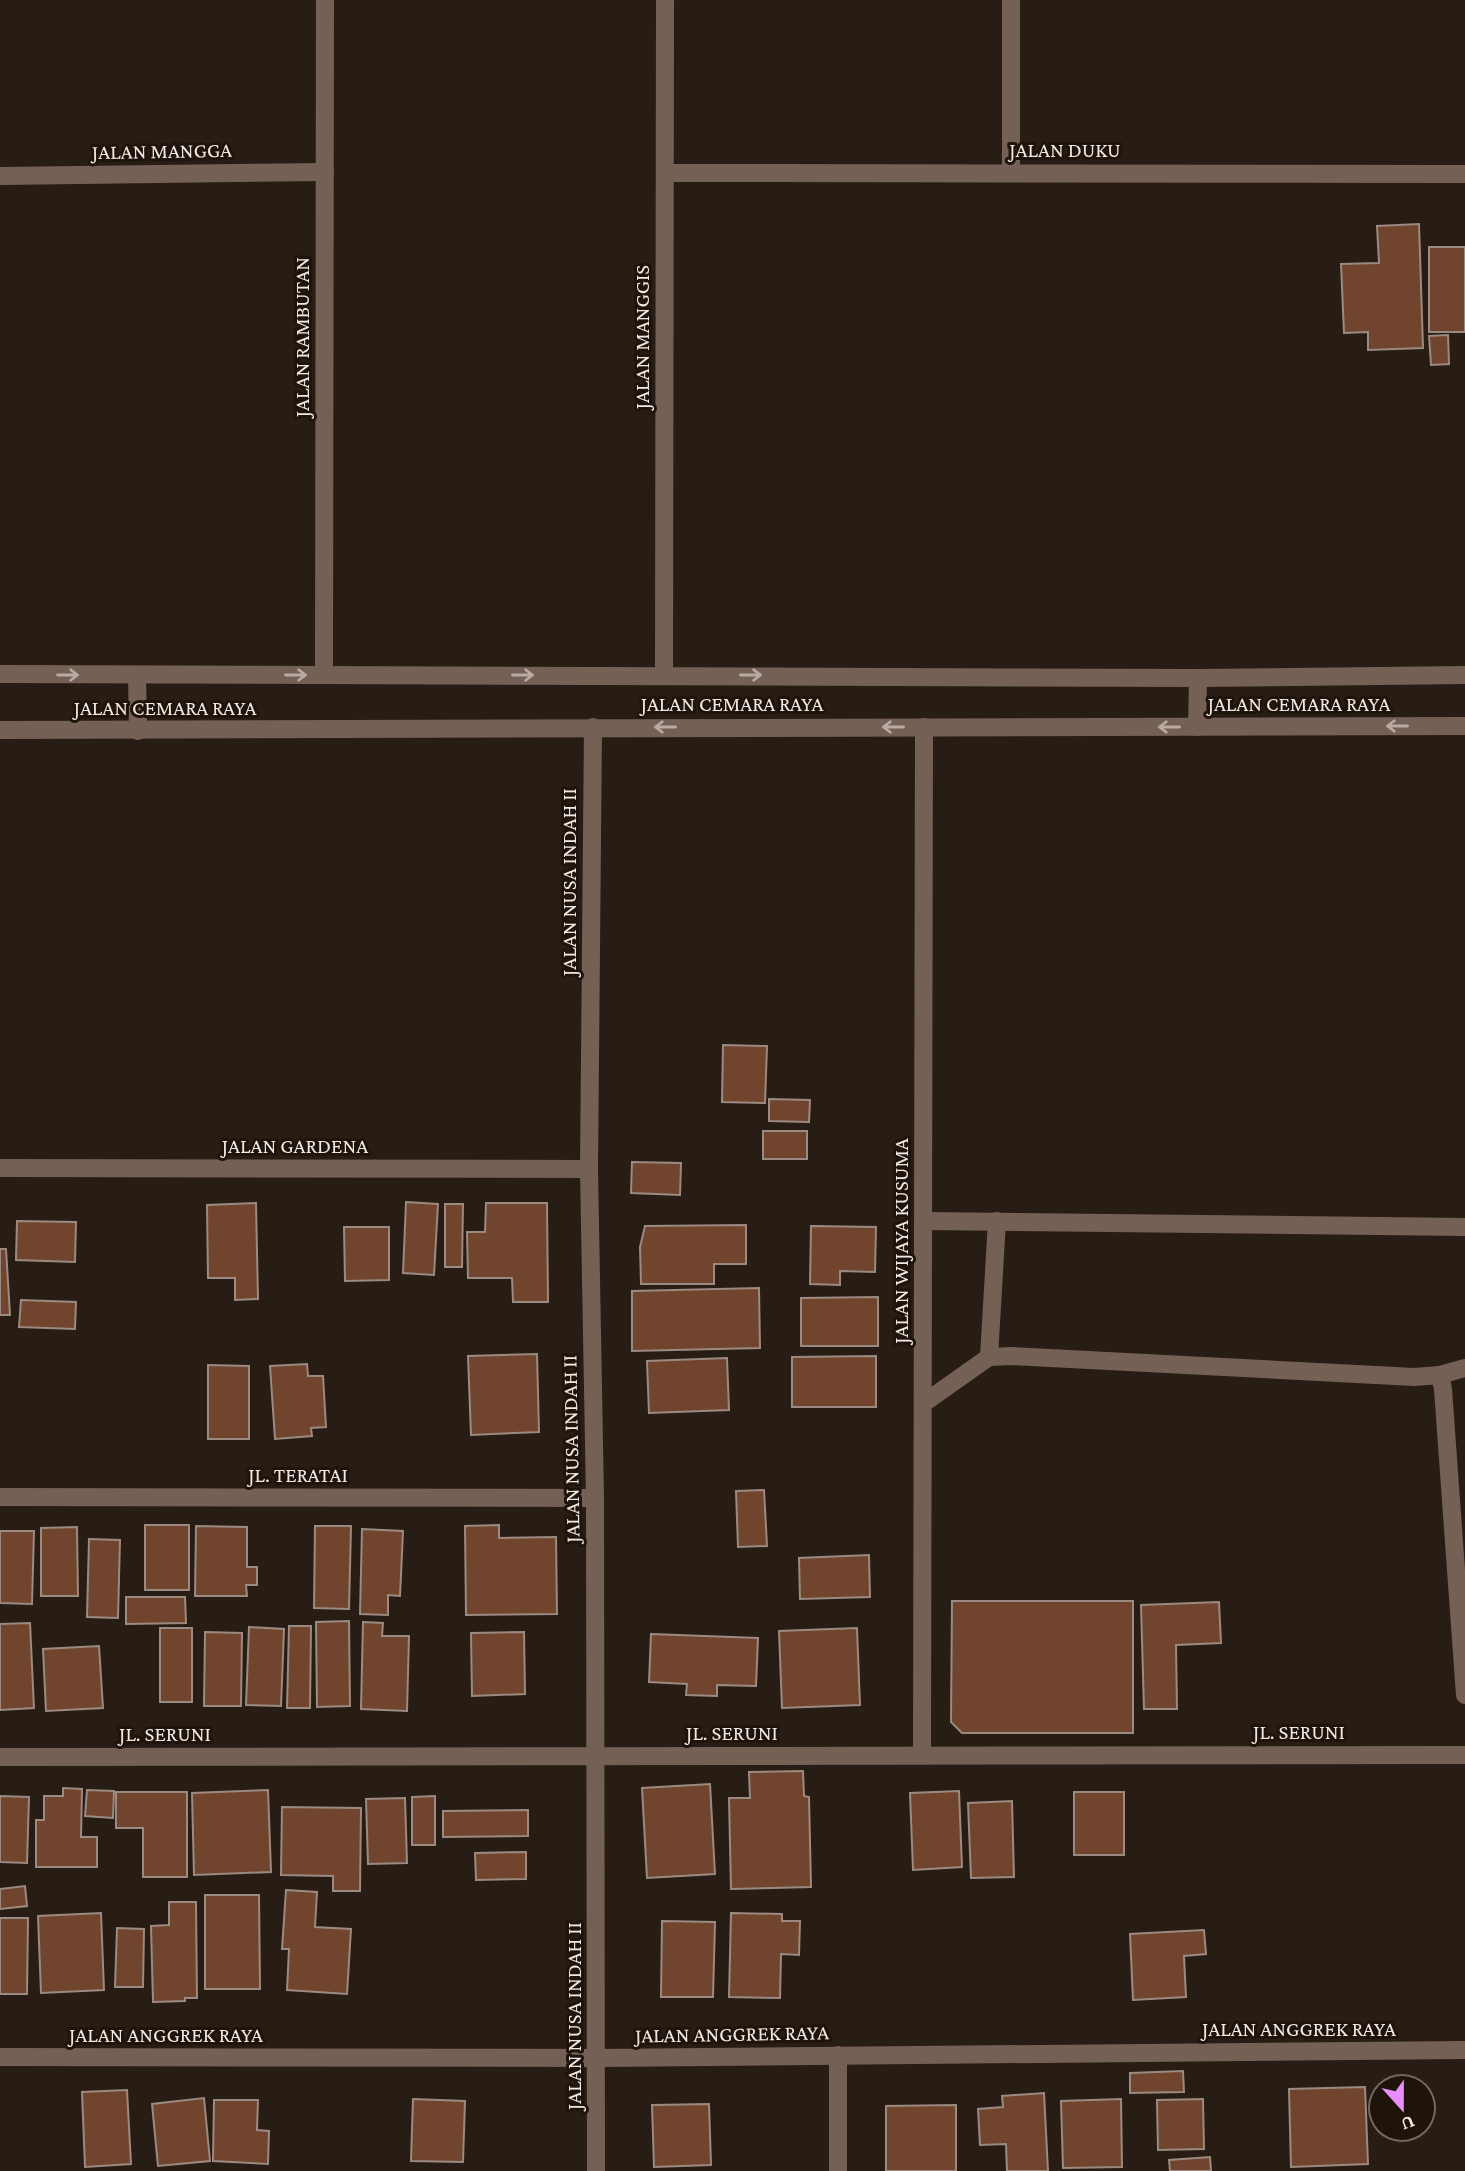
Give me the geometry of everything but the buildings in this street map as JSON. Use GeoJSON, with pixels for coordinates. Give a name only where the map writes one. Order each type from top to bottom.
{"type":"FeatureCollection","features":[{"type":"Feature","properties":{"kind":"street","name":"JALAN RAMBUTAN"},"geometry":{"type":"LineString","coordinates":[[324,675],[325,0]]}},
{"type":"Feature","properties":{"kind":"street","name":"JALAN MANGGIS"},"geometry":{"type":"LineString","coordinates":[[664,675],[665,0]]}},
{"type":"Feature","properties":{"kind":"street"},"geometry":{"type":"LineString","coordinates":[[1011,0],[1011,173]]}},
{"type":"Feature","properties":{"kind":"street","name":"JALAN MANGGA"},"geometry":{"type":"LineString","coordinates":[[0,176],[325,172]]}},
{"type":"Feature","properties":{"kind":"street","name":"JALAN DUKU"},"geometry":{"type":"LineString","coordinates":[[665,173],[1465,174]]}},
{"type":"Feature","properties":{"kind":"street","name":"JALAN CEMARA RAYA"},"geometry":{"type":"LineString","coordinates":[[0,674],[1198,678],[1465,675]]}},
{"type":"Feature","properties":{"kind":"street"},"geometry":{"type":"LineString","coordinates":[[137,675],[138,731]]}},
{"type":"Feature","properties":{"kind":"street"},"geometry":{"type":"LineString","coordinates":[[1197,727],[1198,678]]}},
{"type":"Feature","properties":{"kind":"street","name":"JALAN CEMARA RAYA"},"geometry":{"type":"LineString","coordinates":[[0,730],[1465,726]]}},
{"type":"Feature","properties":{"kind":"street","name":"JALAN NUSA INDAH II"},"geometry":{"type":"LineString","coordinates":[[593,727],[589,1170],[595,1499],[598,2058],[596,2171]]}},
{"type":"Feature","properties":{"kind":"street","name":"JALAN WIJAYA KUSUMA"},"geometry":{"type":"LineString","coordinates":[[922,1755],[924,727]]}},
{"type":"Feature","properties":{"kind":"street","name":"JALAN GARDENA"},"geometry":{"type":"LineString","coordinates":[[0,1168],[589,1170]]}},
{"type":"Feature","properties":{"kind":"street"},"geometry":{"type":"LineString","coordinates":[[924,1221],[1465,1227]]}},
{"type":"Feature","properties":{"kind":"street"},"geometry":{"type":"LineString","coordinates":[[989,1357],[997,1221]]}},
{"type":"Feature","properties":{"kind":"street"},"geometry":{"type":"LineString","coordinates":[[923,1403],[989,1357],[1413,1377],[1440,1375],[1465,1368]]}},
{"type":"Feature","properties":{"kind":"street"},"geometry":{"type":"LineString","coordinates":[[1440,1375],[1465,1695]]}},
{"type":"Feature","properties":{"kind":"street","name":"JL. TERATAI"},"geometry":{"type":"LineString","coordinates":[[0,1497],[595,1499]]}},
{"type":"Feature","properties":{"kind":"street","name":"JL. SERUNI"},"geometry":{"type":"LineString","coordinates":[[0,1757],[1465,1755]]}},
{"type":"Feature","properties":{"kind":"street","name":"JALAN ANGGREK RAYA"},"geometry":{"type":"LineString","coordinates":[[0,2057],[598,2058],[1465,2050]]}},
{"type":"Feature","properties":{"kind":"street"},"geometry":{"type":"LineString","coordinates":[[838,2056],[838,2171]]}}]}
